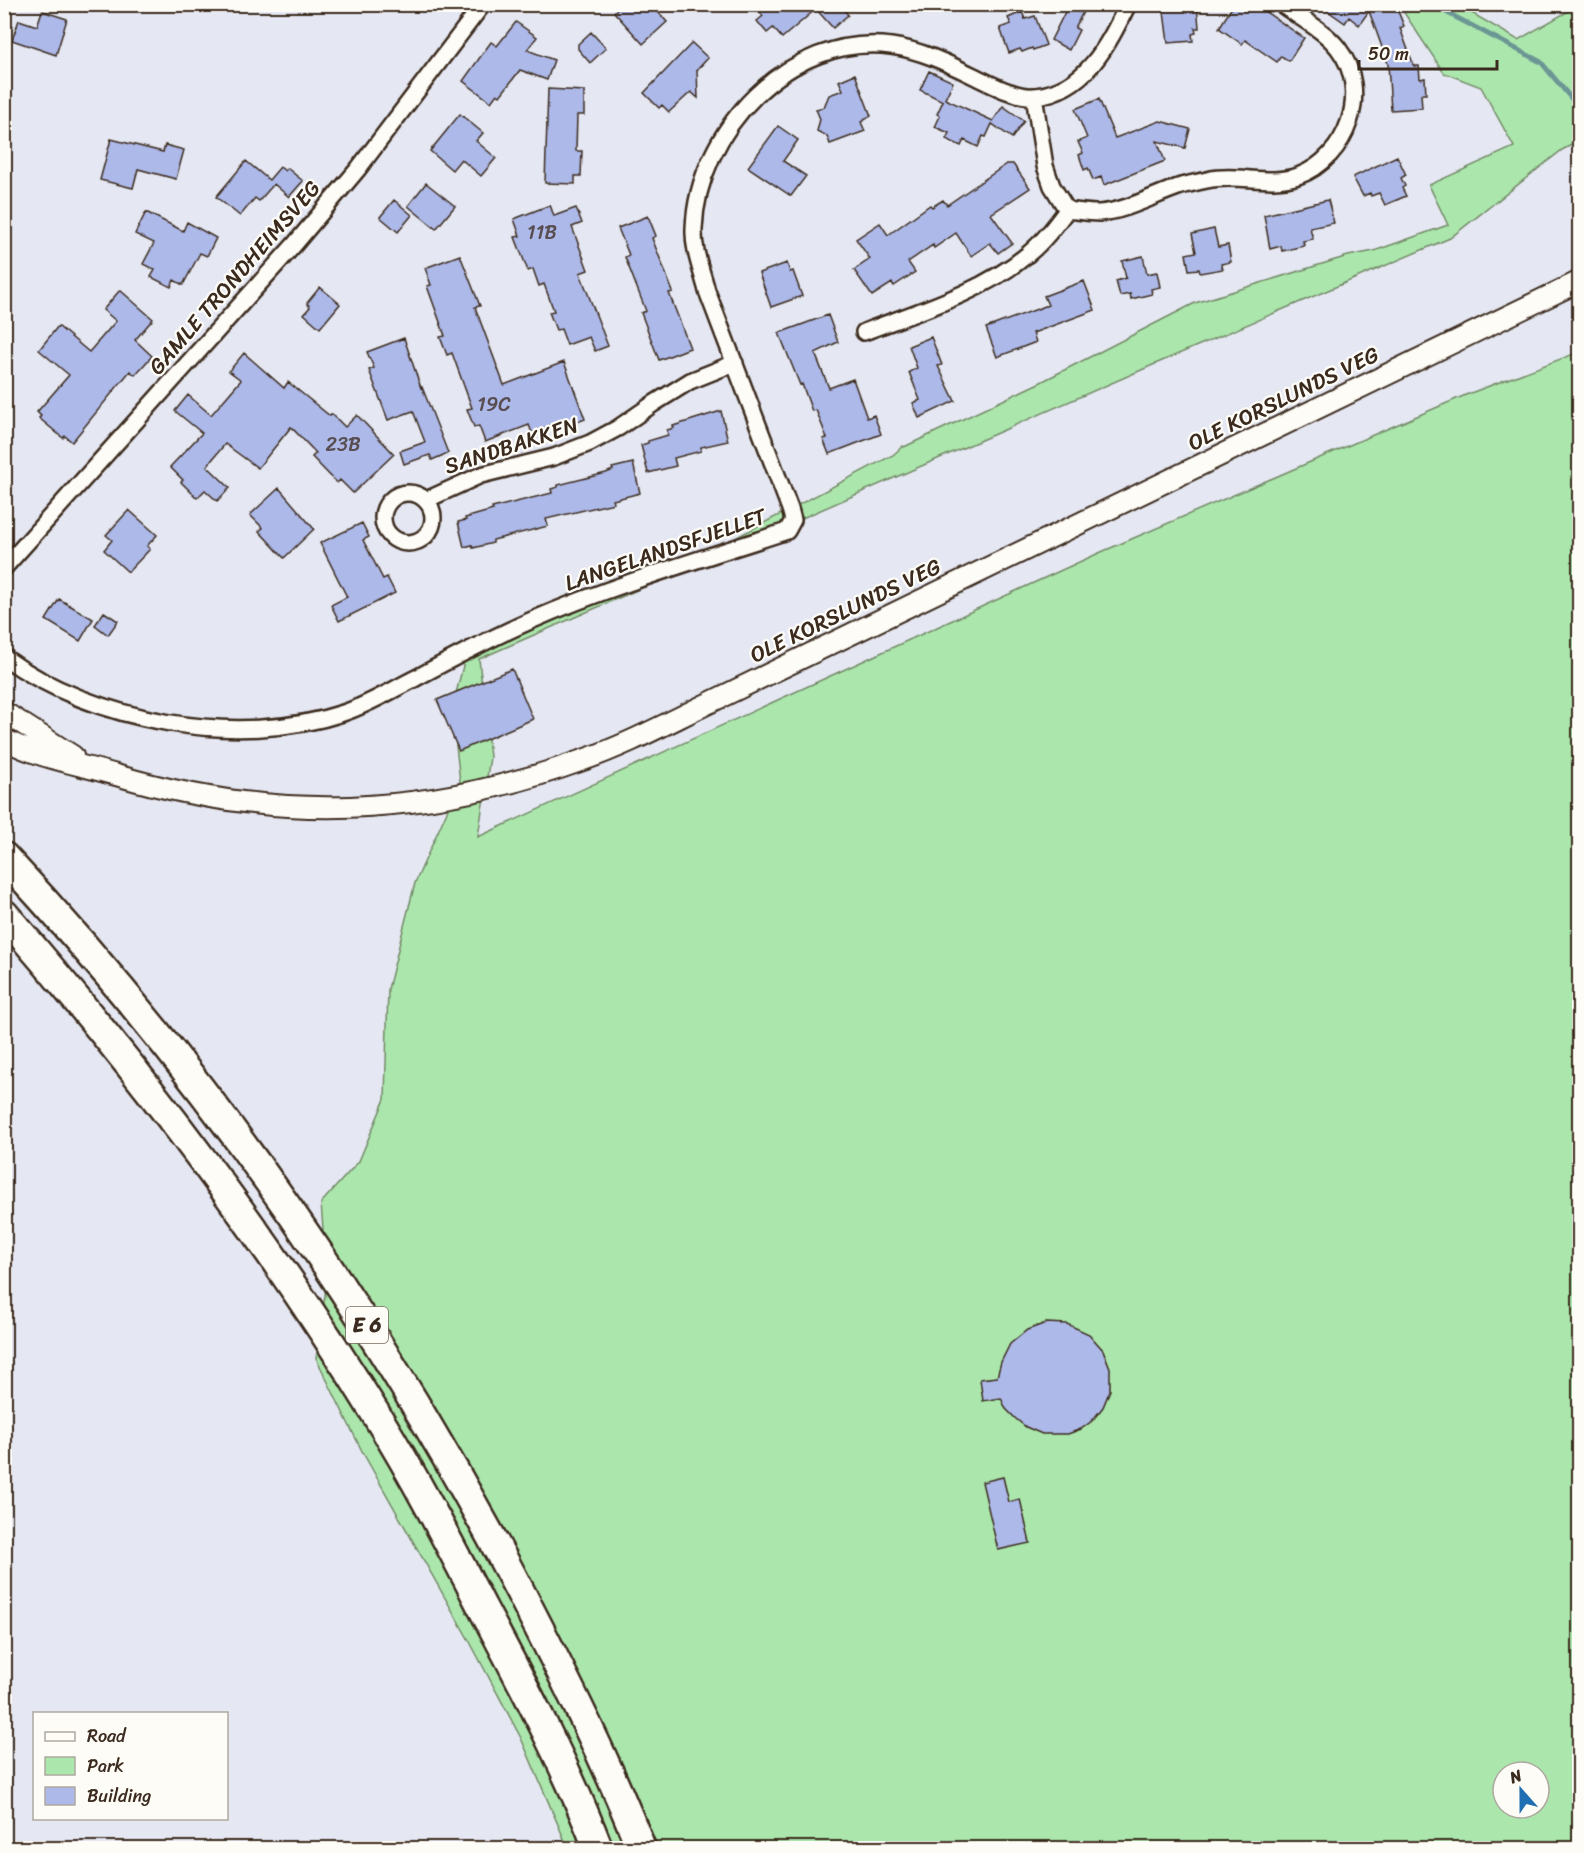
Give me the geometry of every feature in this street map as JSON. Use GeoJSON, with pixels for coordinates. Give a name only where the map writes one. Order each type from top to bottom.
{"type":"FeatureCollection","features":[{"type":"Feature","properties":{"kind":"highway","name":"E 6"},"geometry":{"type":"LineString","coordinates":[[4,857],[94,957],[214,1104],[326,1262],[416,1403],[495,1542],[563,1674],[628,1814],[641,1848]]}},
{"type":"Feature","properties":{"kind":"highway","name":"E 6"},"geometry":{"type":"LineString","coordinates":[[4,914],[64,983],[181,1128],[295,1287],[379,1418],[527,1691],[598,1848]]}},
{"type":"Feature","properties":{"kind":"street","name":"GAMLE TRONDHEIMSVEG"},"geometry":{"type":"LineString","coordinates":[[4,568],[294,245],[358,169],[483,4]]}},
{"type":"Feature","properties":{"kind":"street","name":"LANGELANDSFJELLET"},"geometry":{"type":"LineString","coordinates":[[4,657],[41,679],[77,696],[122,711],[179,724],[238,730],[298,724],[342,713],[375,700],[530,621],[610,590],[787,531],[793,520],[790,509],[708,291],[698,257],[694,230],[699,197],[708,167],[724,135],[743,107],[764,87],[802,62],[831,50],[861,45],[914,50],[1005,90],[1034,96],[1055,92],[1076,81],[1093,65],[1109,42],[1128,4]]}},
{"type":"Feature","properties":{"kind":"street"},"geometry":{"type":"LineString","coordinates":[[1067,210],[1098,213],[1124,208],[1181,186],[1216,178],[1294,177],[1310,171],[1335,150],[1346,133],[1352,108],[1352,81],[1347,63],[1325,34],[1281,4]]}},
{"type":"Feature","properties":{"kind":"street"},"geometry":{"type":"LineString","coordinates":[[1034,96],[1045,166],[1052,186],[1067,210]]}},
{"type":"Feature","properties":{"kind":"street"},"geometry":{"type":"LineString","coordinates":[[864,332],[949,300],[998,275],[1027,255],[1067,210]]}},
{"type":"Feature","properties":{"kind":"street","name":"OLE KORSLUNDS VEG"},"geometry":{"type":"LineString","coordinates":[[4,739],[24,750],[189,794],[272,806],[317,809],[402,804],[491,788],[541,774],[585,760],[711,702],[1580,281]]}},
{"type":"Feature","properties":{"kind":"street","name":"SANDBAKKEN"},"geometry":{"type":"LineString","coordinates":[[426,500],[481,475],[554,457],[590,443],[618,428],[690,381],[735,363]]}},
{"type":"Feature","properties":{"kind":"street","name":"OLE KORSLUNDS VEG"},"geometry":{"type":"LineString","coordinates":[[4,712],[90,767]]}},
{"type":"Feature","properties":{"kind":"green space"},"geometry":{"type":"Polygon","coordinates":[[[1399,5],[1458,5],[1518,40],[1579,5],[1579,141],[1562,150],[1450,238],[479,659],[490,757],[478,837],[1099,553],[1468,394],[1579,352],[1579,1848],[568,1848],[521,1738],[470,1642],[363,1453],[316,1358],[327,1281],[321,1203],[359,1161],[385,1099],[388,989],[415,883],[460,782],[452,709],[467,650],[684,565],[893,455],[903,446],[1041,382],[1195,303],[1348,256],[1374,251],[1448,225],[1429,185],[1514,147],[1481,87],[1444,73],[1399,5]]]}},
{"type":"Feature","properties":{"kind":"building"},"geometry":{"type":"Polygon","coordinates":[[[622,4],[651,4],[667,22],[643,44],[614,12],[622,4]]]}},
{"type":"Feature","properties":{"kind":"building"},"geometry":{"type":"Polygon","coordinates":[[[752,4],[840,4],[848,15],[833,28],[816,9],[782,38],[773,28],[767,33],[757,21],[763,16],[752,4]]]}},
{"type":"Feature","properties":{"kind":"building"},"geometry":{"type":"Polygon","coordinates":[[[1069,4],[1087,4],[1075,28],[1079,30],[1069,50],[1051,40],[1069,4]]]}},
{"type":"Feature","properties":{"kind":"building"},"geometry":{"type":"Polygon","coordinates":[[[1163,4],[1197,4],[1199,28],[1195,28],[1196,33],[1192,34],[1193,41],[1168,43],[1163,4]]]}},
{"type":"Feature","properties":{"kind":"building"},"geometry":{"type":"Polygon","coordinates":[[[1234,4],[1254,4],[1304,38],[1289,61],[1281,56],[1277,62],[1245,40],[1242,44],[1219,28],[1234,4]]]}},
{"type":"Feature","properties":{"kind":"building"},"geometry":{"type":"Polygon","coordinates":[[[1318,4],[1395,4],[1404,26],[1400,28],[1414,66],[1419,66],[1420,79],[1425,78],[1426,94],[1421,94],[1422,108],[1391,110],[1388,64],[1369,11],[1359,25],[1349,17],[1345,23],[1318,4]]]}},
{"type":"Feature","properties":{"kind":"building"},"geometry":{"type":"Polygon","coordinates":[[[42,11],[67,19],[56,55],[12,40],[19,20],[37,26],[42,11]]]}},
{"type":"Feature","properties":{"kind":"building"},"geometry":{"type":"Polygon","coordinates":[[[1022,12],[1025,19],[1035,16],[1046,45],[1033,50],[1032,48],[1022,52],[1020,49],[1009,53],[1000,28],[1011,24],[1008,18],[1022,12]]]}},
{"type":"Feature","properties":{"kind":"building"},"geometry":{"type":"Polygon","coordinates":[[[516,22],[537,37],[527,50],[554,60],[547,80],[520,70],[500,96],[497,94],[491,102],[463,81],[491,42],[497,46],[516,22]]]}},
{"type":"Feature","properties":{"kind":"building"},"geometry":{"type":"Polygon","coordinates":[[[591,32],[606,48],[590,63],[578,49],[578,44],[591,32]]]}},
{"type":"Feature","properties":{"kind":"building"},"geometry":{"type":"Polygon","coordinates":[[[692,43],[708,58],[697,70],[698,98],[691,92],[669,112],[662,105],[659,108],[644,93],[692,43]]]}},
{"type":"Feature","properties":{"kind":"building"},"geometry":{"type":"Polygon","coordinates":[[[929,71],[953,82],[945,99],[993,121],[1003,106],[1024,121],[1012,138],[992,124],[978,147],[964,140],[961,146],[946,139],[949,133],[935,127],[940,116],[937,114],[943,101],[920,90],[929,71]]]}},
{"type":"Feature","properties":{"kind":"building"},"geometry":{"type":"Polygon","coordinates":[[[855,74],[871,116],[861,122],[865,131],[830,144],[827,136],[817,131],[820,119],[816,109],[824,107],[829,95],[843,90],[839,81],[855,74]]]}},
{"type":"Feature","properties":{"kind":"building"},"geometry":{"type":"Polygon","coordinates":[[[548,89],[584,91],[584,115],[577,115],[576,151],[582,151],[581,176],[575,176],[575,184],[545,183],[548,89]]]}},
{"type":"Feature","properties":{"kind":"building"},"geometry":{"type":"Polygon","coordinates":[[[1099,99],[1115,138],[1160,121],[1190,129],[1185,148],[1157,141],[1165,161],[1104,185],[1101,177],[1093,180],[1088,168],[1084,170],[1079,155],[1083,153],[1078,142],[1087,138],[1075,109],[1099,99]]]}},
{"type":"Feature","properties":{"kind":"building"},"geometry":{"type":"Polygon","coordinates":[[[460,114],[483,133],[476,141],[496,158],[481,176],[461,159],[452,170],[430,151],[460,114]]]}},
{"type":"Feature","properties":{"kind":"building"},"geometry":{"type":"Polygon","coordinates":[[[778,126],[798,140],[783,161],[806,176],[791,196],[748,167],[778,126]]]}},
{"type":"Feature","properties":{"kind":"building"},"geometry":{"type":"Polygon","coordinates":[[[111,139],[163,152],[165,145],[184,150],[176,179],[138,169],[133,188],[100,180],[111,139]]]}},
{"type":"Feature","properties":{"kind":"building"},"geometry":{"type":"Polygon","coordinates":[[[1397,156],[1406,175],[1401,178],[1406,196],[1385,205],[1379,193],[1363,196],[1353,177],[1397,156]]]}},
{"type":"Feature","properties":{"kind":"building"},"geometry":{"type":"Polygon","coordinates":[[[246,161],[269,180],[280,167],[285,171],[287,168],[303,181],[289,197],[274,184],[259,201],[255,198],[240,216],[216,197],[246,161]]]}},
{"type":"Feature","properties":{"kind":"building"},"geometry":{"type":"Polygon","coordinates":[[[1007,164],[1013,164],[1030,188],[991,214],[1012,243],[998,253],[990,243],[971,256],[956,233],[908,262],[915,272],[894,286],[892,283],[872,296],[854,270],[870,259],[856,239],[880,223],[888,235],[930,205],[932,207],[943,200],[947,205],[1007,164]]]}},
{"type":"Feature","properties":{"kind":"building"},"geometry":{"type":"Polygon","coordinates":[[[426,183],[455,206],[436,229],[408,206],[426,183]]]}},
{"type":"Feature","properties":{"kind":"building"},"geometry":{"type":"Polygon","coordinates":[[[394,200],[412,215],[398,232],[380,217],[394,200]]]}},
{"type":"Feature","properties":{"kind":"building"},"geometry":{"type":"Polygon","coordinates":[[[1328,200],[1334,223],[1310,228],[1313,239],[1303,241],[1304,246],[1282,251],[1281,246],[1270,249],[1264,215],[1328,200]]]}},
{"type":"Feature","properties":{"kind":"building"},"geometry":{"type":"Polygon","coordinates":[[[550,205],[554,216],[576,208],[582,223],[572,227],[588,270],[580,273],[608,346],[595,351],[589,337],[567,345],[561,329],[556,330],[549,312],[554,311],[544,284],[539,286],[533,269],[528,271],[515,237],[520,236],[514,219],[550,205]]]}},
{"type":"Feature","properties":{"kind":"building"},"geometry":{"type":"Polygon","coordinates":[[[146,212],[183,231],[187,222],[216,238],[207,256],[200,253],[183,285],[174,280],[171,287],[151,277],[155,270],[143,264],[154,243],[135,234],[146,212]]]}},
{"type":"Feature","properties":{"kind":"building"},"geometry":{"type":"Polygon","coordinates":[[[648,216],[656,236],[652,238],[673,292],[669,293],[690,348],[659,360],[641,313],[646,311],[625,257],[629,255],[618,228],[648,216]]]}},
{"type":"Feature","properties":{"kind":"building"},"geometry":{"type":"Polygon","coordinates":[[[1214,229],[1218,247],[1228,245],[1231,262],[1221,264],[1223,269],[1200,273],[1199,269],[1189,270],[1186,254],[1196,252],[1192,234],[1214,229]]]}},
{"type":"Feature","properties":{"kind":"building"},"geometry":{"type":"Polygon","coordinates":[[[460,255],[480,306],[475,307],[504,385],[564,362],[585,419],[569,425],[567,419],[532,433],[529,425],[485,442],[479,426],[474,427],[467,409],[472,408],[452,353],[447,355],[440,337],[445,336],[427,286],[431,285],[425,268],[460,255]]]}},
{"type":"Feature","properties":{"kind":"building"},"geometry":{"type":"Polygon","coordinates":[[[1143,256],[1147,274],[1157,272],[1160,287],[1151,289],[1152,294],[1131,299],[1130,294],[1120,296],[1116,281],[1126,278],[1122,261],[1143,256]]]}},
{"type":"Feature","properties":{"kind":"building"},"geometry":{"type":"Polygon","coordinates":[[[787,263],[790,272],[793,271],[802,296],[771,307],[759,273],[787,263]]]}},
{"type":"Feature","properties":{"kind":"building"},"geometry":{"type":"Polygon","coordinates":[[[1084,281],[1095,310],[1033,333],[1036,342],[997,357],[986,328],[1048,305],[1044,296],[1084,281]]]}},
{"type":"Feature","properties":{"kind":"building"},"geometry":{"type":"Polygon","coordinates":[[[320,287],[340,304],[320,328],[304,314],[310,307],[307,303],[320,287]]]}},
{"type":"Feature","properties":{"kind":"building"},"geometry":{"type":"Polygon","coordinates":[[[120,290],[153,319],[135,340],[152,356],[135,375],[130,371],[72,442],[65,436],[63,438],[39,418],[41,416],[37,412],[69,375],[39,350],[58,326],[89,352],[116,321],[103,310],[120,290]]]}},
{"type":"Feature","properties":{"kind":"building"},"geometry":{"type":"Polygon","coordinates":[[[828,315],[838,342],[815,353],[829,388],[853,379],[867,418],[874,415],[881,434],[829,454],[823,439],[827,438],[816,410],[812,411],[779,333],[828,315]]]}},
{"type":"Feature","properties":{"kind":"building"},"geometry":{"type":"Polygon","coordinates":[[[931,337],[942,365],[938,366],[955,401],[919,418],[913,403],[920,400],[909,372],[917,368],[909,346],[931,337]]]}},
{"type":"Feature","properties":{"kind":"building"},"geometry":{"type":"Polygon","coordinates":[[[404,338],[421,388],[448,453],[432,460],[430,455],[404,464],[400,451],[425,442],[413,411],[388,420],[369,370],[374,368],[367,352],[404,338]]]}},
{"type":"Feature","properties":{"kind":"building"},"geometry":{"type":"Polygon","coordinates":[[[244,353],[284,388],[288,382],[330,416],[332,414],[345,427],[357,415],[394,454],[353,493],[340,480],[337,483],[312,457],[316,453],[291,427],[258,468],[225,444],[207,466],[230,488],[217,501],[205,490],[197,498],[170,467],[202,433],[175,411],[188,395],[211,415],[241,380],[229,371],[244,353]]]}},
{"type":"Feature","properties":{"kind":"building"},"geometry":{"type":"Polygon","coordinates":[[[721,411],[728,441],[701,447],[701,451],[674,458],[676,466],[648,473],[641,445],[668,435],[667,430],[674,428],[673,426],[721,411]]]}},
{"type":"Feature","properties":{"kind":"building"},"geometry":{"type":"Polygon","coordinates":[[[633,463],[640,493],[613,500],[614,503],[546,519],[548,526],[493,540],[493,543],[473,548],[472,545],[464,547],[458,522],[466,520],[465,518],[493,510],[492,508],[552,493],[551,489],[558,485],[606,473],[613,470],[612,468],[633,463]]]}},
{"type":"Feature","properties":{"kind":"building"},"geometry":{"type":"Polygon","coordinates":[[[279,488],[314,529],[284,558],[259,531],[263,528],[250,515],[279,488]]]}},
{"type":"Feature","properties":{"kind":"building"},"geometry":{"type":"Polygon","coordinates":[[[129,510],[157,535],[147,546],[150,549],[128,572],[104,550],[112,540],[106,535],[129,510]]]}},
{"type":"Feature","properties":{"kind":"building"},"geometry":{"type":"Polygon","coordinates":[[[362,523],[369,537],[363,540],[383,579],[387,577],[395,593],[339,621],[331,605],[347,597],[320,543],[362,523]]]}},
{"type":"Feature","properties":{"kind":"building"},"geometry":{"type":"Polygon","coordinates":[[[59,599],[93,619],[80,641],[46,620],[59,599]]]}},
{"type":"Feature","properties":{"kind":"building"},"geometry":{"type":"Polygon","coordinates":[[[104,612],[118,621],[108,635],[95,625],[104,612]]]}},
{"type":"Feature","properties":{"kind":"building"},"geometry":{"type":"Polygon","coordinates":[[[512,669],[533,719],[459,751],[437,700],[512,669]]]}},
{"type":"Feature","properties":{"kind":"building"},"geometry":{"type":"Polygon","coordinates":[[[1046,1323],[1067,1324],[1089,1334],[1103,1350],[1110,1368],[1110,1390],[1103,1407],[1092,1421],[1068,1434],[1042,1434],[1026,1427],[1016,1419],[1006,1409],[1001,1398],[983,1401],[980,1379],[997,1377],[1010,1344],[1027,1330],[1046,1323]]]}},
{"type":"Feature","properties":{"kind":"building"},"geometry":{"type":"Polygon","coordinates":[[[1003,1477],[1009,1502],[1020,1499],[1030,1543],[998,1550],[982,1482],[1003,1477]]]}},
{"type":"Feature","properties":{"kind":"waterway"},"geometry":{"type":"LineString","coordinates":[[1437,4],[1442,10],[1541,62],[1580,109]]}}]}
